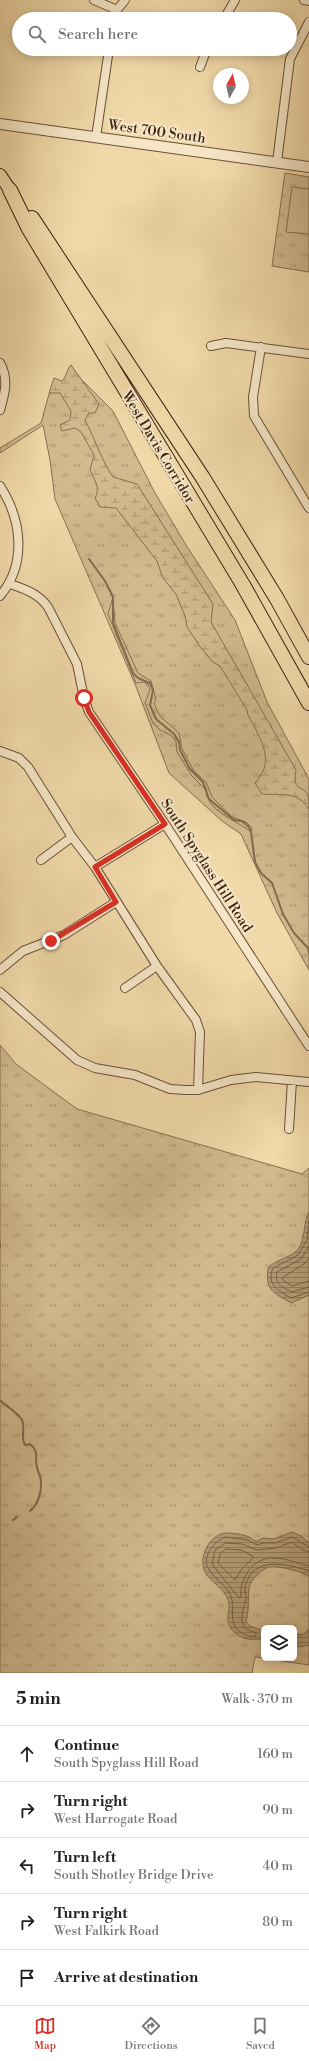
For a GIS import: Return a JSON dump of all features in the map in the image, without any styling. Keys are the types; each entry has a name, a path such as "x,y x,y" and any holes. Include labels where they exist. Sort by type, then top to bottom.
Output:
{"highway":[{"name":"West Davis Corridor","path":"10,190 29,229 243,585 309,703"},
{"name":"West Davis Corridor","path":"10,190 53,249 204,478 309,657"}],"main road":[{"name":"West Davis Corridor","path":"0,175 10,190"}],"street":[{"path":"94,0 118,10 125,0"},
{"path":"228,12 235,0"},
{"path":"304,0 309,1"},
{"path":"297,45 309,22"},
{"path":"96,137 108,56"},
{"path":"200,67 204,56"},
{"path":"277,162 292,56"},
{"name":"West 700 South","path":"0,124 309,166"},
{"path":"211,346 226,343 309,354"},
{"path":"261,347 253,397 254,416 309,508"},
{"path":"0,363 6,377 5,394 0,410"},
{"path":"0,486 15,515 19,538 16,564 10,584 0,596"},
{"name":"South Spyglass Hill Road","path":"10,584 26,590 42,600 48,607 77,664 84,698 89,712 165,824 309,1046"},
{"path":"0,751 19,758 28,767 72,837 95,867 157,966 196,1020 200,1032 198,1090"},
{"path":"95,867 165,824"},
{"path":"40,860 72,837"},
{"path":"0,970 23,951 64,935 116,902"},
{"path":"125,988 157,966"},
{"path":"0,992 77,1060 95,1068 135,1075 170,1089 198,1090 231,1080 256,1077 309,1082"},
{"path":"289,1129 292,1081"}],"green space":[{"path":"285,173 309,177 309,272 272,266"},
{"path":"292,187 309,189 309,234 286,232"},
{"path":"71,365 99,404 95,413 89,413 85,420 105,463 113,477 137,484 213,604 211,622 296,770 295,778 297,786 306,792 309,809 304,803 294,796 262,794 255,783 264,769 264,748 247,710 220,666 213,662 201,648 187,627 185,616 176,594 163,578 157,561 116,508 100,507 95,498 97,495 97,488 90,470 94,455 81,432 75,428 62,431 60,425 70,420 71,411 60,393 49,393 54,378 62,381"},
{"path":"81,379 113,411 155,493 186,545 235,620 267,702 309,779 309,970 277,913 241,834 222,821 169,773 135,684 55,499 50,460 43,425 0,453 0,448 41,423 49,394"},
{"path":"113,597 115,623 138,673 151,681 156,699 154,704 160,716 179,733 182,749 194,771 206,782 212,797 232,817 246,822 252,828 251,832 224,815 211,804 206,790 192,776 177,752 176,742 172,736 160,730 153,723 145,703 150,690 148,684 143,682 136,683 108,614"},
{"path":"0,1045 16,1064 77,1109 302,1174 309,1168 309,1665 282,1661 297,1661 297,1625 261,1625 261,1658 255,1657 252,1673 0,1673"}],"water":[{"path":"309,1212 309,1295 291,1303 275,1293 269,1286 267,1276 268,1268 274,1263 294,1253 298,1249 303,1239"},
{"path":"292,1532 301,1536 309,1543 309,1576 301,1572 279,1567 267,1568 257,1575 249,1588 246,1622 250,1626 261,1630 261,1640 252,1640 236,1634 230,1628 228,1620 228,1600 221,1589 205,1572 203,1566 204,1554 206,1548 214,1538 225,1533 244,1535 255,1541 263,1538 274,1539"},
{"path":"309,1629 309,1645 299,1647 297,1645 297,1635 304,1634"}],"waterway":[{"path":"89,559 105,581 113,597 113,623 133,673 138,678 150,683 153,690 150,705 156,719 174,734 179,742 180,750 190,769 203,782 209,799 234,820 242,821 249,827 255,862 261,873 272,883 283,914 294,933 308,948 309,953"},
{"path":"1,1401 22,1420 25,1445 30,1444 36,1452 36,1463 41,1481 41,1491 36,1504 30,1511"},
{"path":"13,1520 17,1517"}],"route":[{"path":"51,941 64,935 116,902 95,867 165,824 89,712 84,698"}]}
